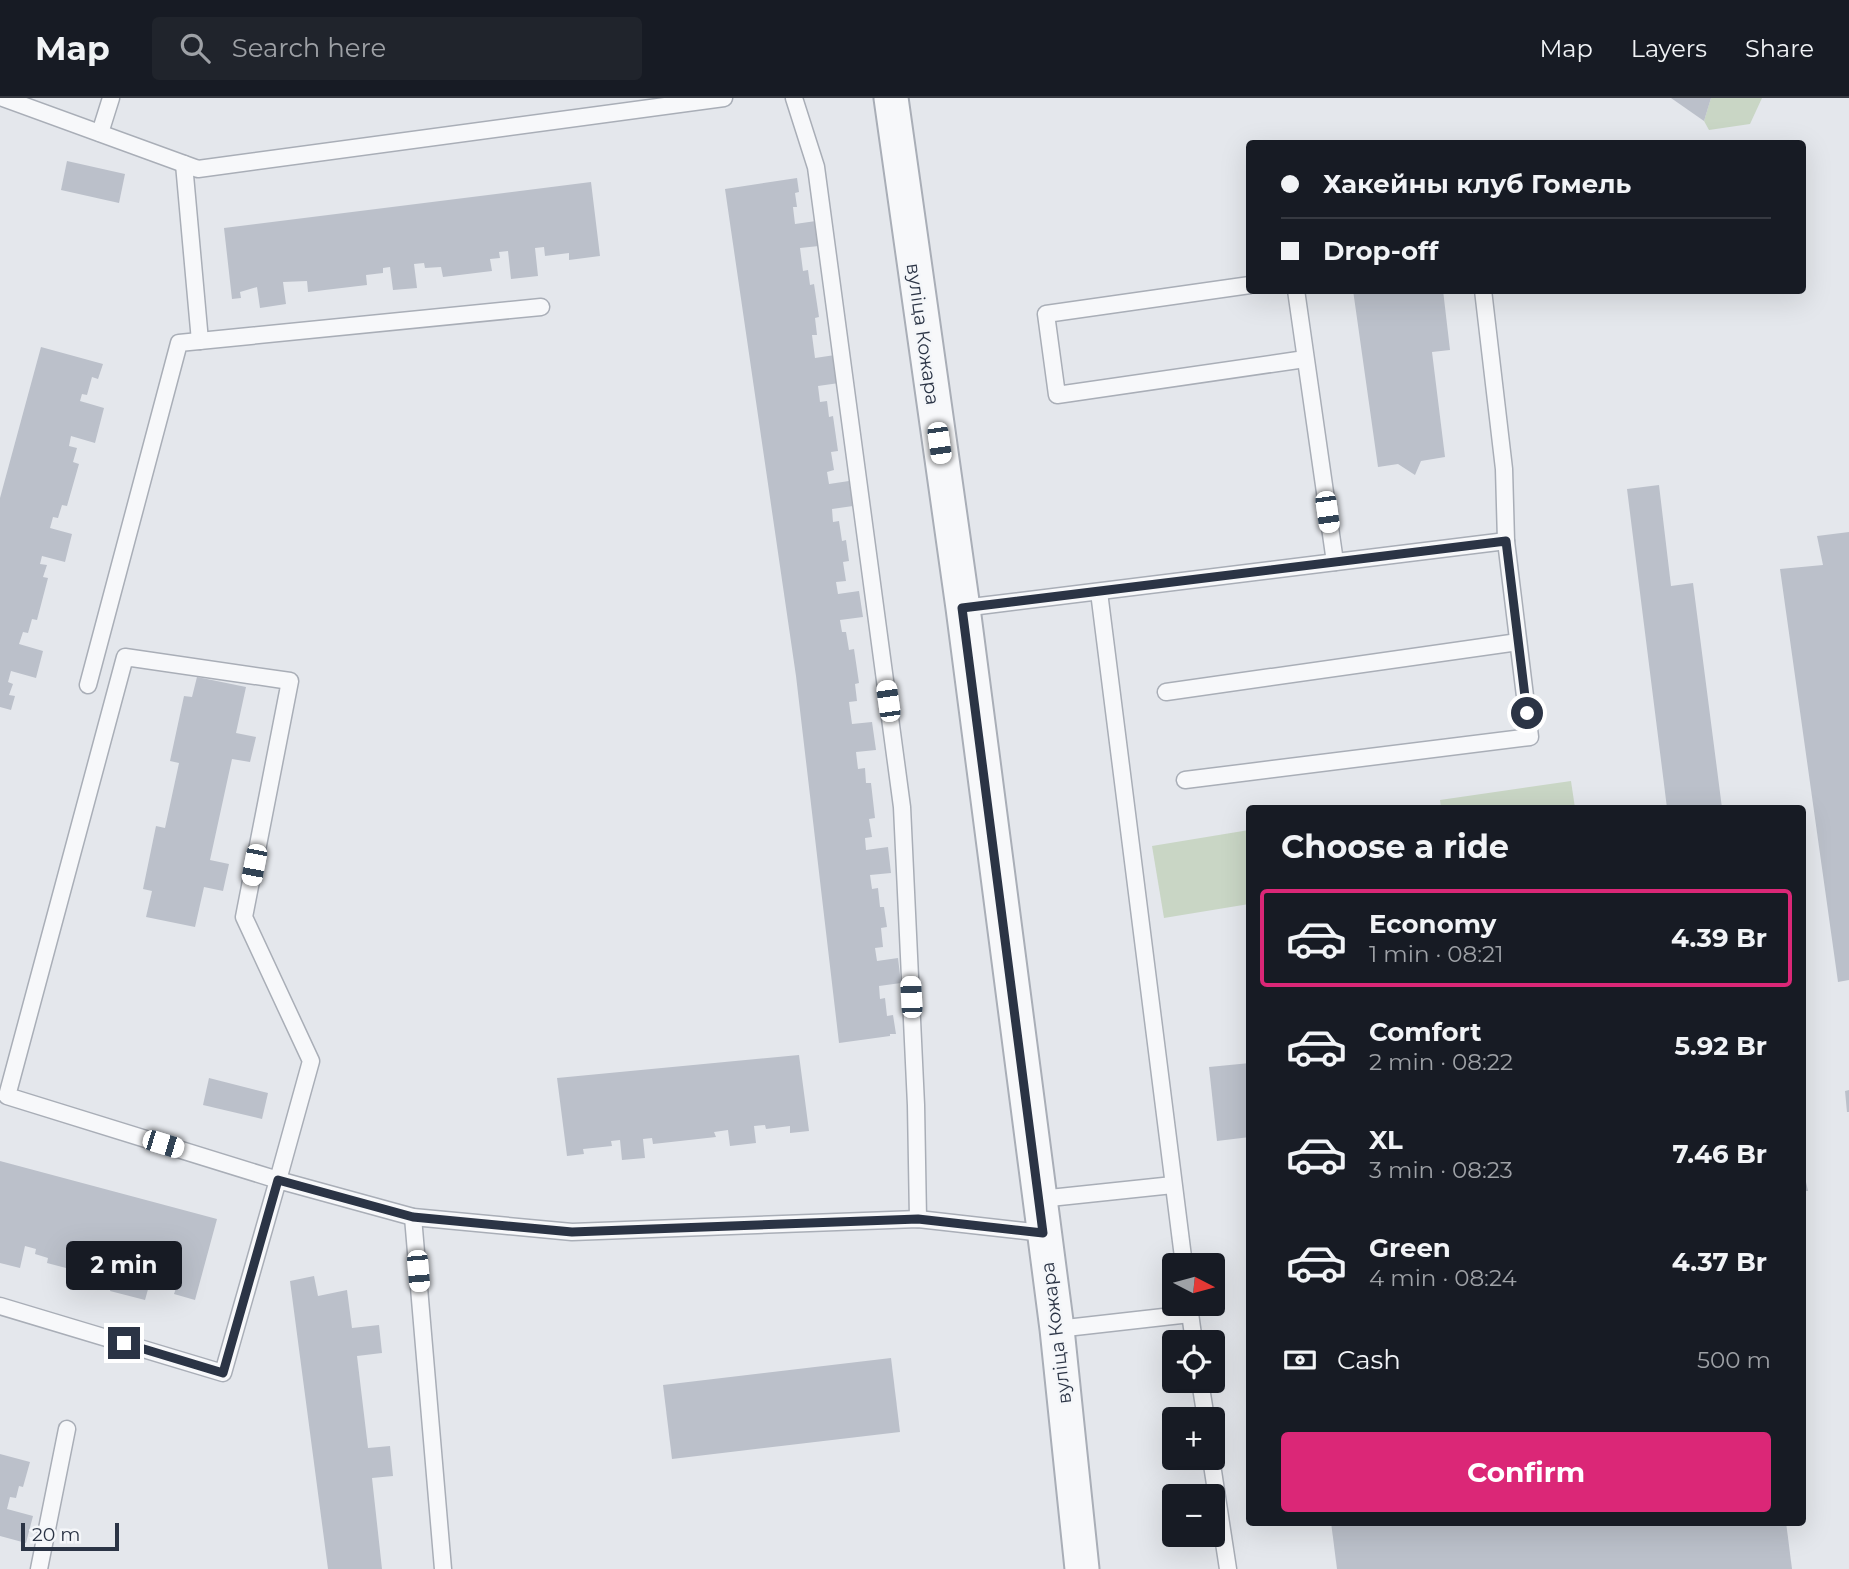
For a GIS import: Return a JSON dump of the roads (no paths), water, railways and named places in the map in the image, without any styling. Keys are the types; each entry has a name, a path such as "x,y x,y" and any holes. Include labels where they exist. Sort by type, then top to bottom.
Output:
{"street":[{"name":"вуліца Кожара","path":"891,98 1040,1199 1082,1569"}],"lane":[{"path":"4,98 198,169 724,98"},
{"path":"100,133 111,98"},
{"path":"794,98 816,167 902,807 916,1105 918,1219"},
{"path":"184,164 200,341"},
{"path":"1246,286 1046,314 1057,395 1305,359"},
{"path":"1297,294 1335,562"},
{"path":"1185,780 1530,737 1506,541 1504,469 1483,294"},
{"path":"88,685 180,343 541,307"},
{"path":"962,608 1506,541"},
{"path":"1099,592 1182,1253"},
{"path":"1166,692 1518,642"},
{"path":"0,1306 223,1373 278,1180 311,1061 244,917 290,681 125,657 7,1096 278,1180 413,1217 572,1232 918,1219 1043,1233"},
{"path":"1040,1199 1173,1185"},
{"path":"413,1217 443,1569"},
{"path":"1056,1329 1162,1313"},
{"path":"38,1569 67,1429"},
{"path":"1213,1470 1228,1569"}]}
